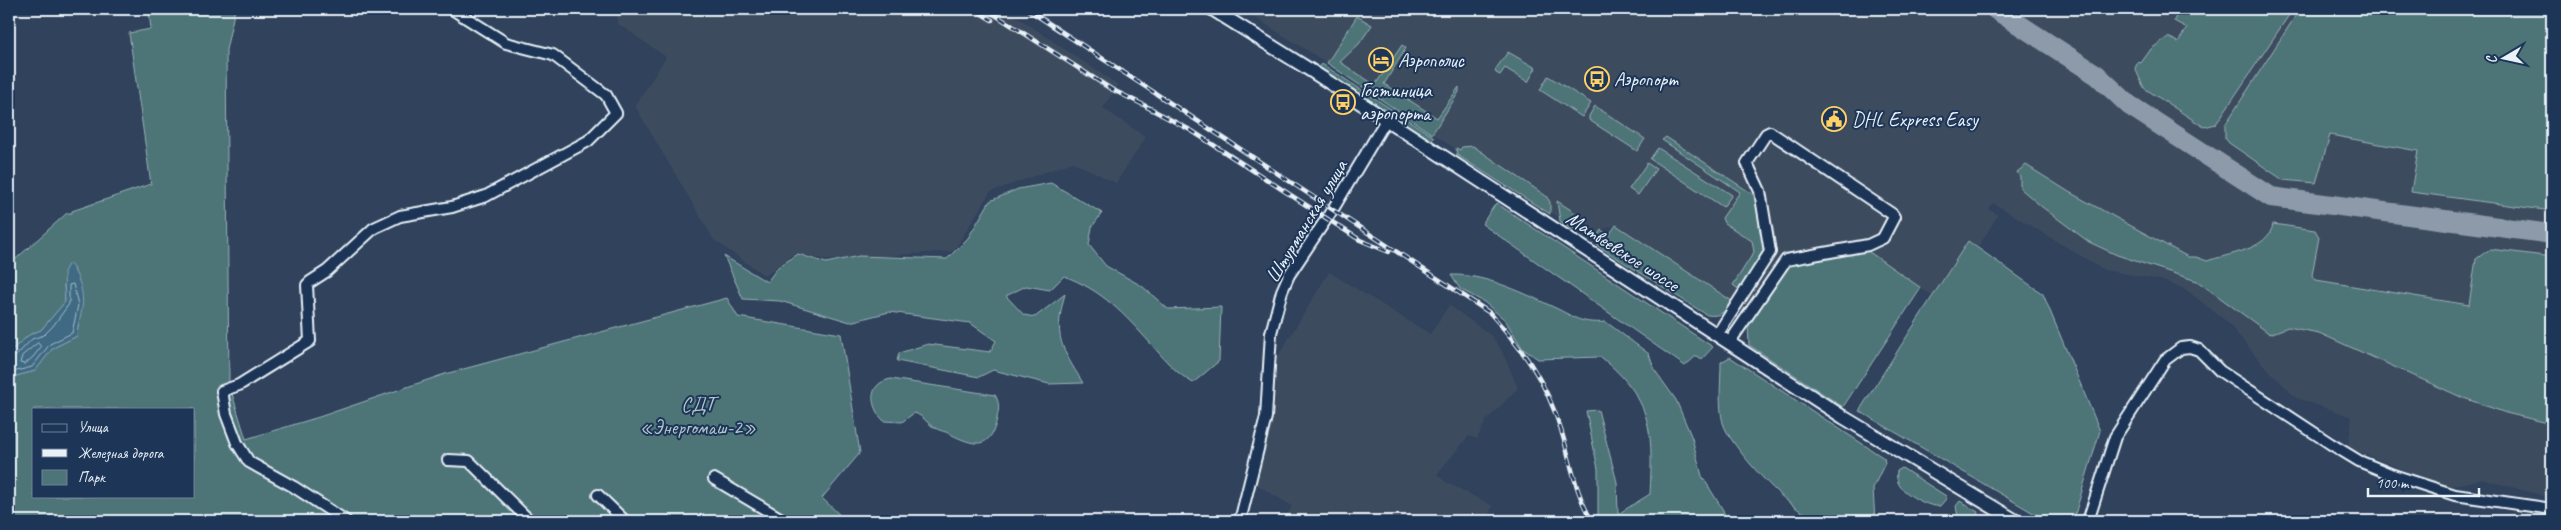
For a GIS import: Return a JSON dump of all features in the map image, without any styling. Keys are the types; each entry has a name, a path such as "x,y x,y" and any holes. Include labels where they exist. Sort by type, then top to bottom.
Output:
{"main road":[{"name":"Матвеевское шоссе","path":"1212,9 1897,452 2016,521"}],"street":[{"path":"346,521 300,491 248,462 237,443 226,414 222,391 239,385 310,341 307,285 332,268 370,231 400,216 452,207 486,196 588,142 616,113 606,95 552,55 506,43 452,9"},
{"name":"Штурманская улица","path":"1240,521 1266,416 1271,333 1284,285 1333,209 1386,120"},
{"path":"1717,335 1770,252 1760,191 1747,163 1766,134 1770,132 1892,214 1894,218 1883,238 1868,245 1786,260 1729,343"},
{"path":"2088,521 2115,437 2122,423 2165,360 2172,353 2190,347 2199,350 2220,370 2252,392 2359,461 2455,495 2552,509"},
{"path":"448,460 469,461 530,521"},
{"path":"714,479 785,521"},
{"path":"598,495 624,521"}],"shaded area":[{"path":"617,9 1005,9 1118,85 1103,108 1146,137 1116,183 1073,162 990,192 954,251 827,260 795,253 765,276 714,240 635,106 666,57 617,23"},
{"path":"1241,9 2552,9 2552,498 2482,479 2445,487 2348,447 2352,417 2296,398 2262,363 2227,322 2185,289 2160,280 2104,270 1993,203 1989,209 1998,215 1979,246 1968,241 1933,295 1921,289 1857,386 1755,320 1731,300 1616,225 1601,230 1595,237 1582,233 1327,63"},
{"path":"1329,272 1430,334 1449,305 1492,336 1502,351 1518,388 1486,421 1477,439 1469,436 1437,474 1446,482 1493,506 1485,521 1283,521 1292,506 1255,484 1275,400 1277,358"}],"green space":[{"name":"СДТ «Энергомаш-2»","path":"151,9 235,9 226,50 229,384 246,439 319,417 445,374 727,298 738,317 841,334 860,453 822,498 843,518 841,521 9,521 9,384 12,377 35,371 53,348 77,336 81,294 74,268 64,285 65,302 41,330 29,335 12,350 9,358 9,265 67,213 72,213 72,211 151,184 129,33 151,29 149,13"},
{"path":"2173,9 2293,9 2216,124 2204,127 2144,88 2135,68 2138,62 2141,63 2151,49 2168,37 2178,42 2187,28 2174,21 2178,11"},
{"path":"2300,9 2552,9 2552,211 2411,192 2418,151 2330,135 2316,183 2283,180 2229,143 2225,138 2225,125"},
{"path":"1357,16 1372,25 1359,44 1340,62 1375,85 1402,45 1406,48 1384,84 1437,118 1459,87 1459,92 1432,134 1327,63"},
{"path":"1508,52 1536,68 1528,82 1505,68 1500,75 1496,73 1495,70"},
{"path":"1322,64 1434,137 1429,144 1318,69"},
{"path":"1548,76 1591,103 1582,117 1540,90"},
{"path":"1595,106 1645,139 1637,151 1589,120 1589,116"},
{"path":"1666,137 1757,197 1764,249 1741,291 1733,285 1754,252 1752,241 1724,223 1722,218 1740,192 1662,140"},
{"path":"1473,146 1546,196 1550,202 1550,214 1457,155 1456,148 1460,150 1462,147"},
{"path":"1658,148 1732,195 1723,207 1650,159"},
{"path":"1647,163 1656,169 1638,195 1629,189"},
{"path":"2026,165 2069,192 2188,257 2196,257 2207,261 2246,250 2256,245 2270,233 2273,224 2315,230 2319,237 2312,275 2316,280 2469,305 2476,259 2490,249 2552,257 2552,424 2506,413 2461,397 2319,333 2288,327 2270,334 2197,281 2117,255 2089,242 2020,188 2020,177 2017,172"},
{"path":"1051,183 1102,213 1092,227 1089,245 1106,266 1142,286 1168,309 1221,307 1219,361 1193,383 1170,365 1112,304 1090,288 1064,276 1050,290 1026,286 1006,296 1024,315 1035,317 1065,294 1061,309 1061,341 1069,360 1083,383 1049,384 993,370 979,377 897,361 899,353 928,344 990,352 996,341 970,323 889,312 850,322 780,301 743,299 724,256 767,282 778,267 798,254 826,263 859,256 947,259 968,238 990,201 1018,189"},
{"path":"1557,201 1585,219 1579,227 1571,229 1560,221"},
{"path":"1496,203 1713,347 1702,359 1696,356 1685,366 1482,224"},
{"path":"1616,225 1732,301 1725,311 1719,314 1707,315 1598,246 1596,238 1601,230 1609,235"},
{"path":"1968,241 2043,294 2100,431 2073,521 2047,521 1859,411"},
{"path":"1865,249 1921,288 1843,407 1749,345 1748,325 1787,267 1797,262"},
{"path":"1451,275 1463,275 1488,280 1526,294 1576,318 1589,322 1606,322 1649,354 1654,369 1676,400 1692,438 1702,476 1723,510 1727,521 1608,521 1598,515 1598,469 1586,411 1598,410 1617,482 1618,514 1650,494 1650,434 1640,403 1631,388 1601,357 1538,359 1523,349 1505,320 1484,302 1460,289"},
{"path":"1730,357 1884,458 1885,463 1873,488 1875,521 1849,521 1807,514 1786,500 1759,474 1727,433 1721,416 1721,362"},
{"path":"891,379 995,395 999,409 991,436 986,441 980,443 967,441 935,428 914,413 902,422 884,421 873,403 874,390 883,381"},
{"path":"1902,468 1946,496 1946,499 1940,506 1936,506 1918,500 1907,493 1900,486 1897,479 1897,471"},
{"path":"1960,501 1978,512 1977,517 1982,521 1955,521 1958,518 1956,506"}],"water":[{"path":"69,263 78,278 82,290 83,302 77,336 53,348 35,371 12,377 9,384 9,358 12,350 29,335 41,330 65,302 64,272"}],"taxiway":[{"path":"1995,9 2097,75 2129,105 2271,197 2552,234"}],"railway":[{"path":"974,9 992,20"},
{"path":"986,9 1111,89 1154,110"},
{"path":"1027,9 1490,313 1513,340 1541,381 1555,412 1581,499 1592,521"},
{"path":"1147,107 1192,131 1360,240 1389,252"}],"place":[{"name":"Аэрополис","path":"1381,60"},
{"name":"Аэропорт","path":"1597,79"},
{"name":"Гостиница аэропорта","path":"1343,102"},
{"name":"DHL Express Easy","path":"1834,119"}]}
